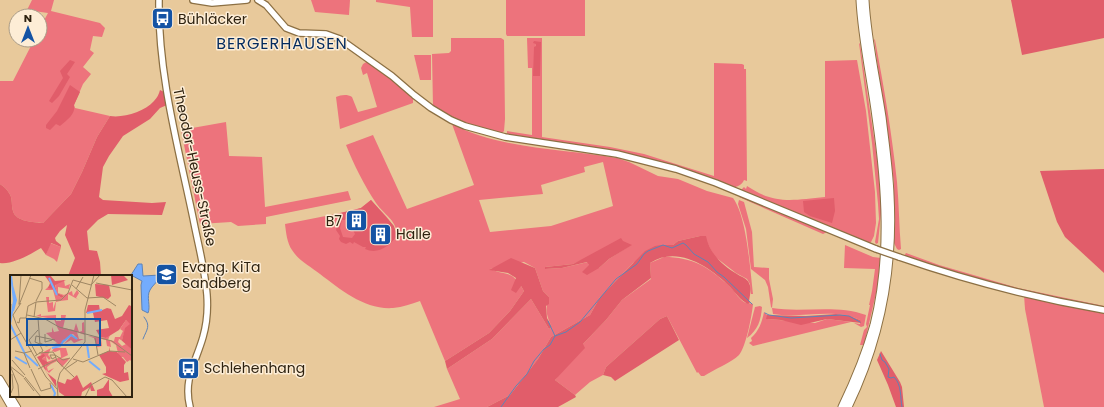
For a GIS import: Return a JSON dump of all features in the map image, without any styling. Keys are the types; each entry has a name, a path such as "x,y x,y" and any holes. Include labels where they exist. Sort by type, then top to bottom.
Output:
{"highway":[{"path":"842,407 864,356 874,325 882,280 885,251 884,181 860,0"},
{"path":"848,407 868,360 879,321 888,280 891,230 890,194 886,152 865,0"}],"main road":[{"path":"0,379 10,396"},
{"path":"0,388 11,407"},
{"path":"10,397 16,407"}],"street":[{"name":"Theodor-Heuss-Straße","path":"159,0 166,88 203,264 207,295 206,326 188,380 190,407"},
{"path":"192,0 212,3 247,0"},
{"path":"260,1 286,28 299,33 326,34 340,40 392,76 414,95 440,114 465,126 505,137 617,154 670,167 716,183 898,257 1021,293 1104,310"}],"shaded area":[{"path":"32,0 54,0 51,11 100,23 105,28 102,37 93,36 90,50 94,53 83,67 91,74 83,84 74,105 75,108 110,116 97,137 71,194 43,223 26,221 15,215 10,195 0,184 0,81 13,81 30,48 48,48 48,8 28,8"},
{"path":"311,0 350,0 349,15 315,12"},
{"path":"376,0 433,0 433,37 412,37 410,7 376,2"},
{"path":"506,0 585,0 585,36 507,36"},
{"path":"1011,0 1104,0 1104,38 1022,55"},
{"path":"451,38 501,38 504,40 505,119 504,131 501,134 458,122 433,107 432,54 449,53 451,51"},
{"path":"527,38 542,38 542,137 610,147 644,154 714,176 714,63 744,65 744,69 746,69 747,181 744,180 739,186 732,188 679,168 507,136 507,131 532,135 532,68 528,68","holes":["540,42 540,75 534,76 536,44"]},
{"path":"874,39 885,93 895,164 901,249 899,250 894,243 894,183"},
{"path":"534,41 541,42 540,76 533,76 534,47 536,46 536,44 533,43"},
{"path":"859,43 880,178 882,203 878,243 876,244 875,242 879,219 878,204"},
{"path":"414,55 431,55 431,80 420,80"},
{"path":"70,60 75,62 67,74 70,77 59,96 52,103 49,101 63,78 60,71"},
{"path":"857,60 866,111 875,192 876,223 874,236 869,244 741,191 744,187 746,189 747,186 766,196 784,200 825,197 825,61"},
{"path":"368,61 394,79 413,98 413,103 340,129 336,97 348,95 352,97 358,112 377,107 367,73 363,75 361,68 363,64"},
{"path":"70,85 80,92 74,105 74,111 60,126 56,124 50,130 46,128 46,125 57,111"},
{"path":"160,90 164,92 167,105 160,108 150,119 123,136 103,167 99,197 103,200 152,203 166,202 162,215 108,214 98,220 87,231 89,250 97,251 101,275 68,275 75,258 65,235 67,225 55,238 61,247 51,243 46,255 41,248 16,261 0,263 0,184 10,195 15,215 26,221 43,223 71,194 97,137 110,116 127,115 139,111 150,105 158,96"},
{"path":"226,122 229,156 262,157 265,207 348,191 351,200 266,217 266,224 238,226 231,222 200,224 181,130"},
{"path":"452,124 490,139 533,147 617,158 658,176 678,179 707,191 733,198 738,207 745,230 753,294 751,294 750,284 747,279 736,273 714,256 708,244 700,236 678,241 673,245 661,245 633,263 600,297 590,315 551,337 538,359 510,395 487,407 434,407 460,399 447,369 492,339 531,299 549,329 552,327 548,319 547,312 549,297 543,291 535,268 524,262 490,269 513,276 524,291 510,311 489,333 445,361 420,301 400,307 383,308 373,306 354,298 298,257 289,244 285,224 351,211 361,208 371,200 390,221 398,236 395,225 379,207 367,189 346,145 373,135 407,209 474,185","holes":["603,162 613,206 551,226 490,232 479,200 543,194 541,185 585,172 584,167","631,245 609,259 599,268 589,265 588,262 562,268 545,269 545,267 573,264 586,258"]},
{"path":"1104,169 1104,273 1065,237 1057,222 1040,171"},
{"path":"741,195 827,232 823,234 739,197"},
{"path":"834,198 835,211 832,223 810,216 804,212 803,201"},
{"path":"371,200 394,226 397,236 387,246 379,250 370,251 365,249 366,247 354,242 353,244 350,242 346,244 341,242 339,239 340,236 336,230 340,213 361,208","holes":["348,217 352,217 353,225 351,226 355,234 352,238 343,237 340,228 342,220 347,220"]},
{"path":"739,200 744,202 752,232 754,267 769,268 769,279 773,299 772,308 768,287 765,280 751,269 746,229 738,204"},
{"path":"706,236 710,248 722,263 748,281 750,285 750,303 748,304 722,279 703,266 682,257 672,256 661,258 650,263 651,278 622,300 606,320 583,344 585,348 555,380 576,397 558,407 487,407 510,395 538,359 551,337 590,315 600,297 645,251 655,246 673,245 678,241"},
{"path":"621,238 623,241 632,245 587,275 582,272 589,265 587,262 562,268 545,269 545,267 573,264"},
{"path":"50,243 61,247 57,262 46,255"},
{"path":"845,245 873,257 881,258 877,289 864,345 860,345 864,330 867,327 866,324 875,269 844,268"},
{"path":"906,253 939,265 1018,288 1104,306 1104,309 1021,291 921,263 904,256"},
{"path":"664,257 674,257 700,264 722,280 742,301 753,304 746,338 742,351 739,355 704,376 701,376 698,372 697,373 667,316 660,319 606,367 603,375 590,382 575,395 555,380 583,344 606,320 622,300 651,279 650,263"},
{"path":"511,258 535,268 543,291 549,297 549,304 546,306 547,318 552,327 549,329 531,299 492,339 447,369 445,361 489,333 510,311 524,291 521,286 516,293 511,290 516,278 508,273 489,270"},
{"path":"1024,295 1104,311 1104,407 1044,407 1025,309"},
{"path":"755,307 762,307 761,316 758,324 754,332 747,338"},
{"path":"772,308 796,310 831,309 866,315 864,326 861,327 854,323 860,324 860,320 850,316 839,314 773,314"},
{"path":"764,312 767,315 767,319 815,323 827,319 851,322 753,346 749,343 752,341 751,338 760,326"},
{"path":"836,314 850,316 860,320 861,323 827,319 801,325 781,320 766,319 767,315 806,316"},
{"path":"667,316 679,340 615,381 611,377 603,375 606,367 660,319"},
{"path":"881,351 900,382 904,407 896,407 877,360"}],"water":[{"path":"138,264 142,264 143,276 160,275 160,278 149,293 148,313 142,310 142,281 131,275"}],"waterway":[{"path":"555,336 566,332 580,322 616,279 637,264 648,251 663,245 672,248 683,243 694,254 708,262 752,304"},
{"path":"765,313 769,315 791,318 840,315 849,316 860,322"},
{"path":"143,339 148,325 144,317"},
{"path":"501,407 516,386 527,374 534,361 544,349 550,345 555,336 548,321"},
{"path":"880,354 882,360 889,369 888,377 894,377 897,380 902,407"}],"place":[{"name":"Bühläcker","path":"162,19"},
{"name":"B7","path":"357,221"},
{"name":"Halle","path":"380,234"},
{"name":"Evang. KiTa Sandberg","path":"167,275"},
{"name":"Schlehenhang","path":"188,368"}],"district":[{"name":"BERGERHAUSEN","path":"282,43"}]}
